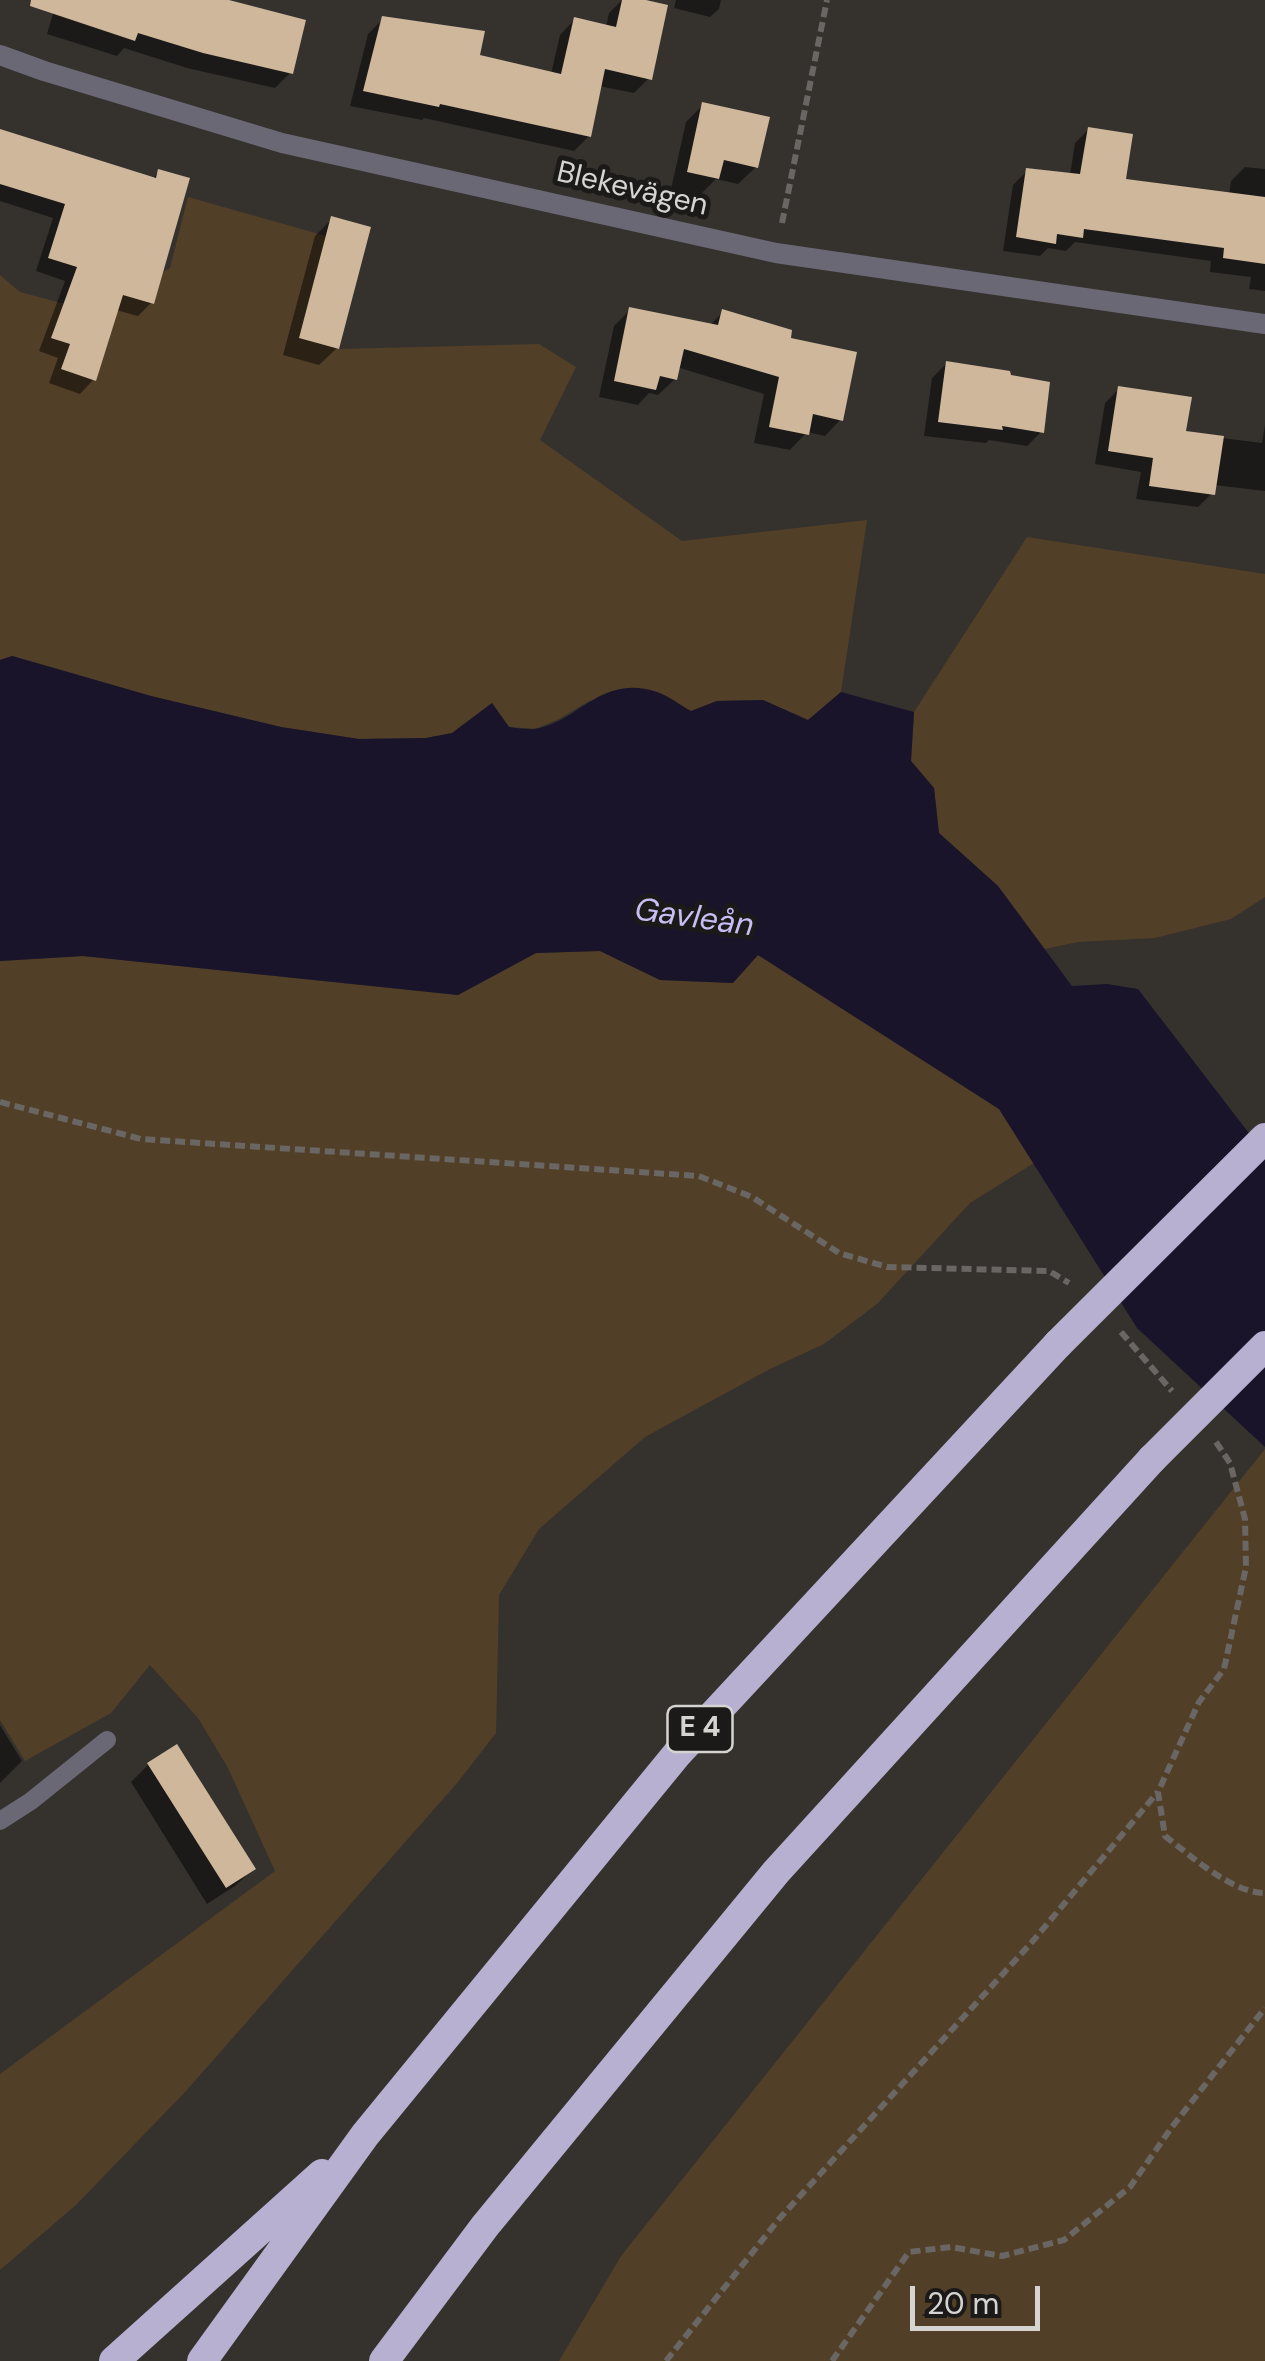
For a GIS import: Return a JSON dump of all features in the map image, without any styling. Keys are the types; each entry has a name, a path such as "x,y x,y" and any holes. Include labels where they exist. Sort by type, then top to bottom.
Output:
{"highway":[{"name":"E 4","path":"202,2361 365,2135 677,1754 1058,1344 1265,1138"},
{"path":"384,2361 485,2226 776,1872 1152,1459 1265,1346"},
{"path":"114,2361 365,2135"}],"street":[{"name":"Blekevägen","path":"0,55 282,143 776,253 1265,324"}],"lane":[{"path":"0,1821 107,1740"}],"path":[{"path":"776,253 827,0"},
{"path":"0,1102 142,1138 699,1176 752,1197 839,1253 887,1267 1049,1271 1074,1286"},
{"path":"1113,1324 1178,1397"},
{"path":"666,2361 779,2220 1032,1942 1158,1792 1199,1702 1224,1669 1246,1568 1246,1519 1230,1464 1213,1438"},
{"path":"1158,1792 1165,1836 1204,1866 1250,1893 1265,1893"},
{"path":"832,2361 909,2252 951,2247 1002,2256 1064,2240 1130,2187 1265,2008"}],"shaded area":[{"path":"188,197 326,236 299,338 339,349 539,344 576,367 540,440 682,541 867,520 841,692 808,720 763,700 717,701 691,711 656,692 589,701 535,729 509,727 492,703 452,733 426,738 359,739 281,727 151,696 13,656 0,660 0,275 20,292 61,303 100,306 170,268"},
{"path":"1027,537 1265,574 1265,897 1231,919 1155,938 1078,942 1044,949 998,886 939,833 934,788 911,761 914,712"},
{"path":"600,951 660,980 732,983 758,955 999,1109 1034,1163 970,1203 877,1304 824,1344 645,1437 539,1529 499,1595 496,1733 458,1782 186,2091 76,2205 0,2270 0,2074 275,1871 228,1768 198,1718 150,1665 111,1713 25,1761 0,1720 0,961 83,956 458,995 536,953"},
{"path":"1265,1449 1265,2361 559,2361 621,2256"}],"water":[{"name":"Gavleån","path":"12,656 151,696 281,727 359,739 426,738 452,733 492,703 509,727 533,729 563,719 604,694 637,688 661,694 691,711 717,701 763,700 808,720 841,692 914,712 911,761 934,788 939,833 998,886 1072,986 1107,984 1138,989 1265,1154 1265,1447 1137,1328 999,1109 758,955 733,983 660,980 600,951 536,953 458,995 83,956 0,961 0,660"}],"building":[{"path":"31,0 229,0 306,20 293,74 138,33 135,41 30,6"},
{"path":"622,0 668,5 652,80 605,69 591,137 363,91 382,16 485,31 480,55 561,74 574,17 616,27"},
{"path":"702,102 770,117 758,168 724,160 719,179 687,172"},
{"path":"1088,127 1133,134 1126,179 1265,197 1265,264 1223,258 1224,248 1084,229 1083,238 1057,234 1056,244 1016,237 1026,168 1080,174"},
{"path":"0,129 156,178 158,169 190,178 154,304 123,295 96,381 61,369 70,344 51,338 77,267 48,258 65,204 0,184"},
{"path":"331,216 371,227 339,349 299,338"},
{"path":"629,307 718,325 722,309 792,330 791,338 857,352 843,421 813,414 809,435 769,427 779,377 684,349 677,380 660,376 656,390 614,381"},
{"path":"946,361 1050,382 1044,433 938,422"},
{"path":"1118,386 1192,397 1186,431 1224,436 1215,495 1149,486 1153,458 1108,451"},
{"path":"177,1744 256,1869 226,1888 147,1763"}]}
